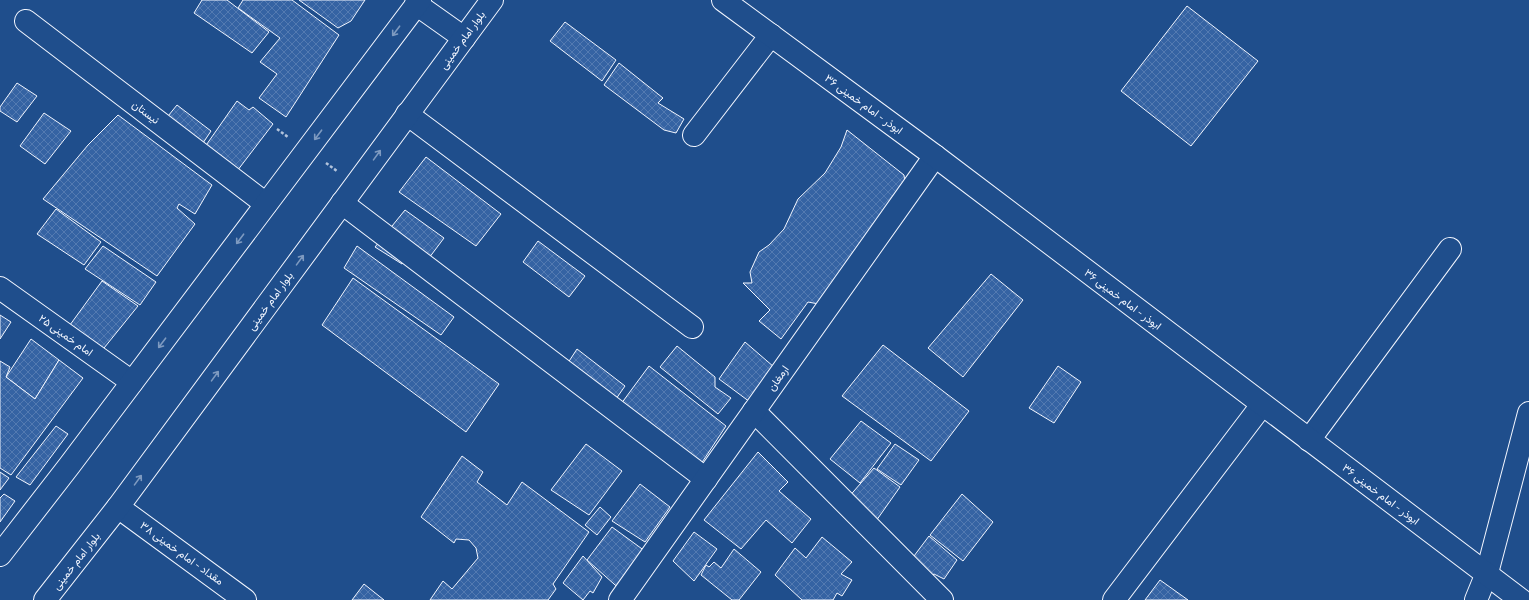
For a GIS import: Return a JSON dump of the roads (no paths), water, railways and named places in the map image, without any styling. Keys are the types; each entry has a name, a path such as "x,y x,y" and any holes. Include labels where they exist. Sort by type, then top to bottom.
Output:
{"street":[{"name":"بلوار امام خمینی","path":"45,600 118,507 492,0"},
{"name":"ابوذر - امام خمینی ۳۶","path":"723,0 935,156 1262,405 1494,578 1521,600"},
{"path":"0,555 418,2 464,38"},
{"name":"نیستان","path":"26,21 266,204"},
{"path":"694,135 771,35"},
{"path":"407,114 692,328"},
{"name":"ارمغان","path":"620,600 935,156"},
{"path":"342,203 706,479"},
{"path":"1309,440 1450,249"},
{"name":"امام خمینی ۲۵","path":"0,288 132,382"},
{"path":"1114,600 1262,405"},
{"path":"754,411 942,600"},
{"path":"1476,600 1494,578 1529,413"},
{"name":"مقداد - امام خمینی ۳۸","path":"118,507 245,600"}]}
